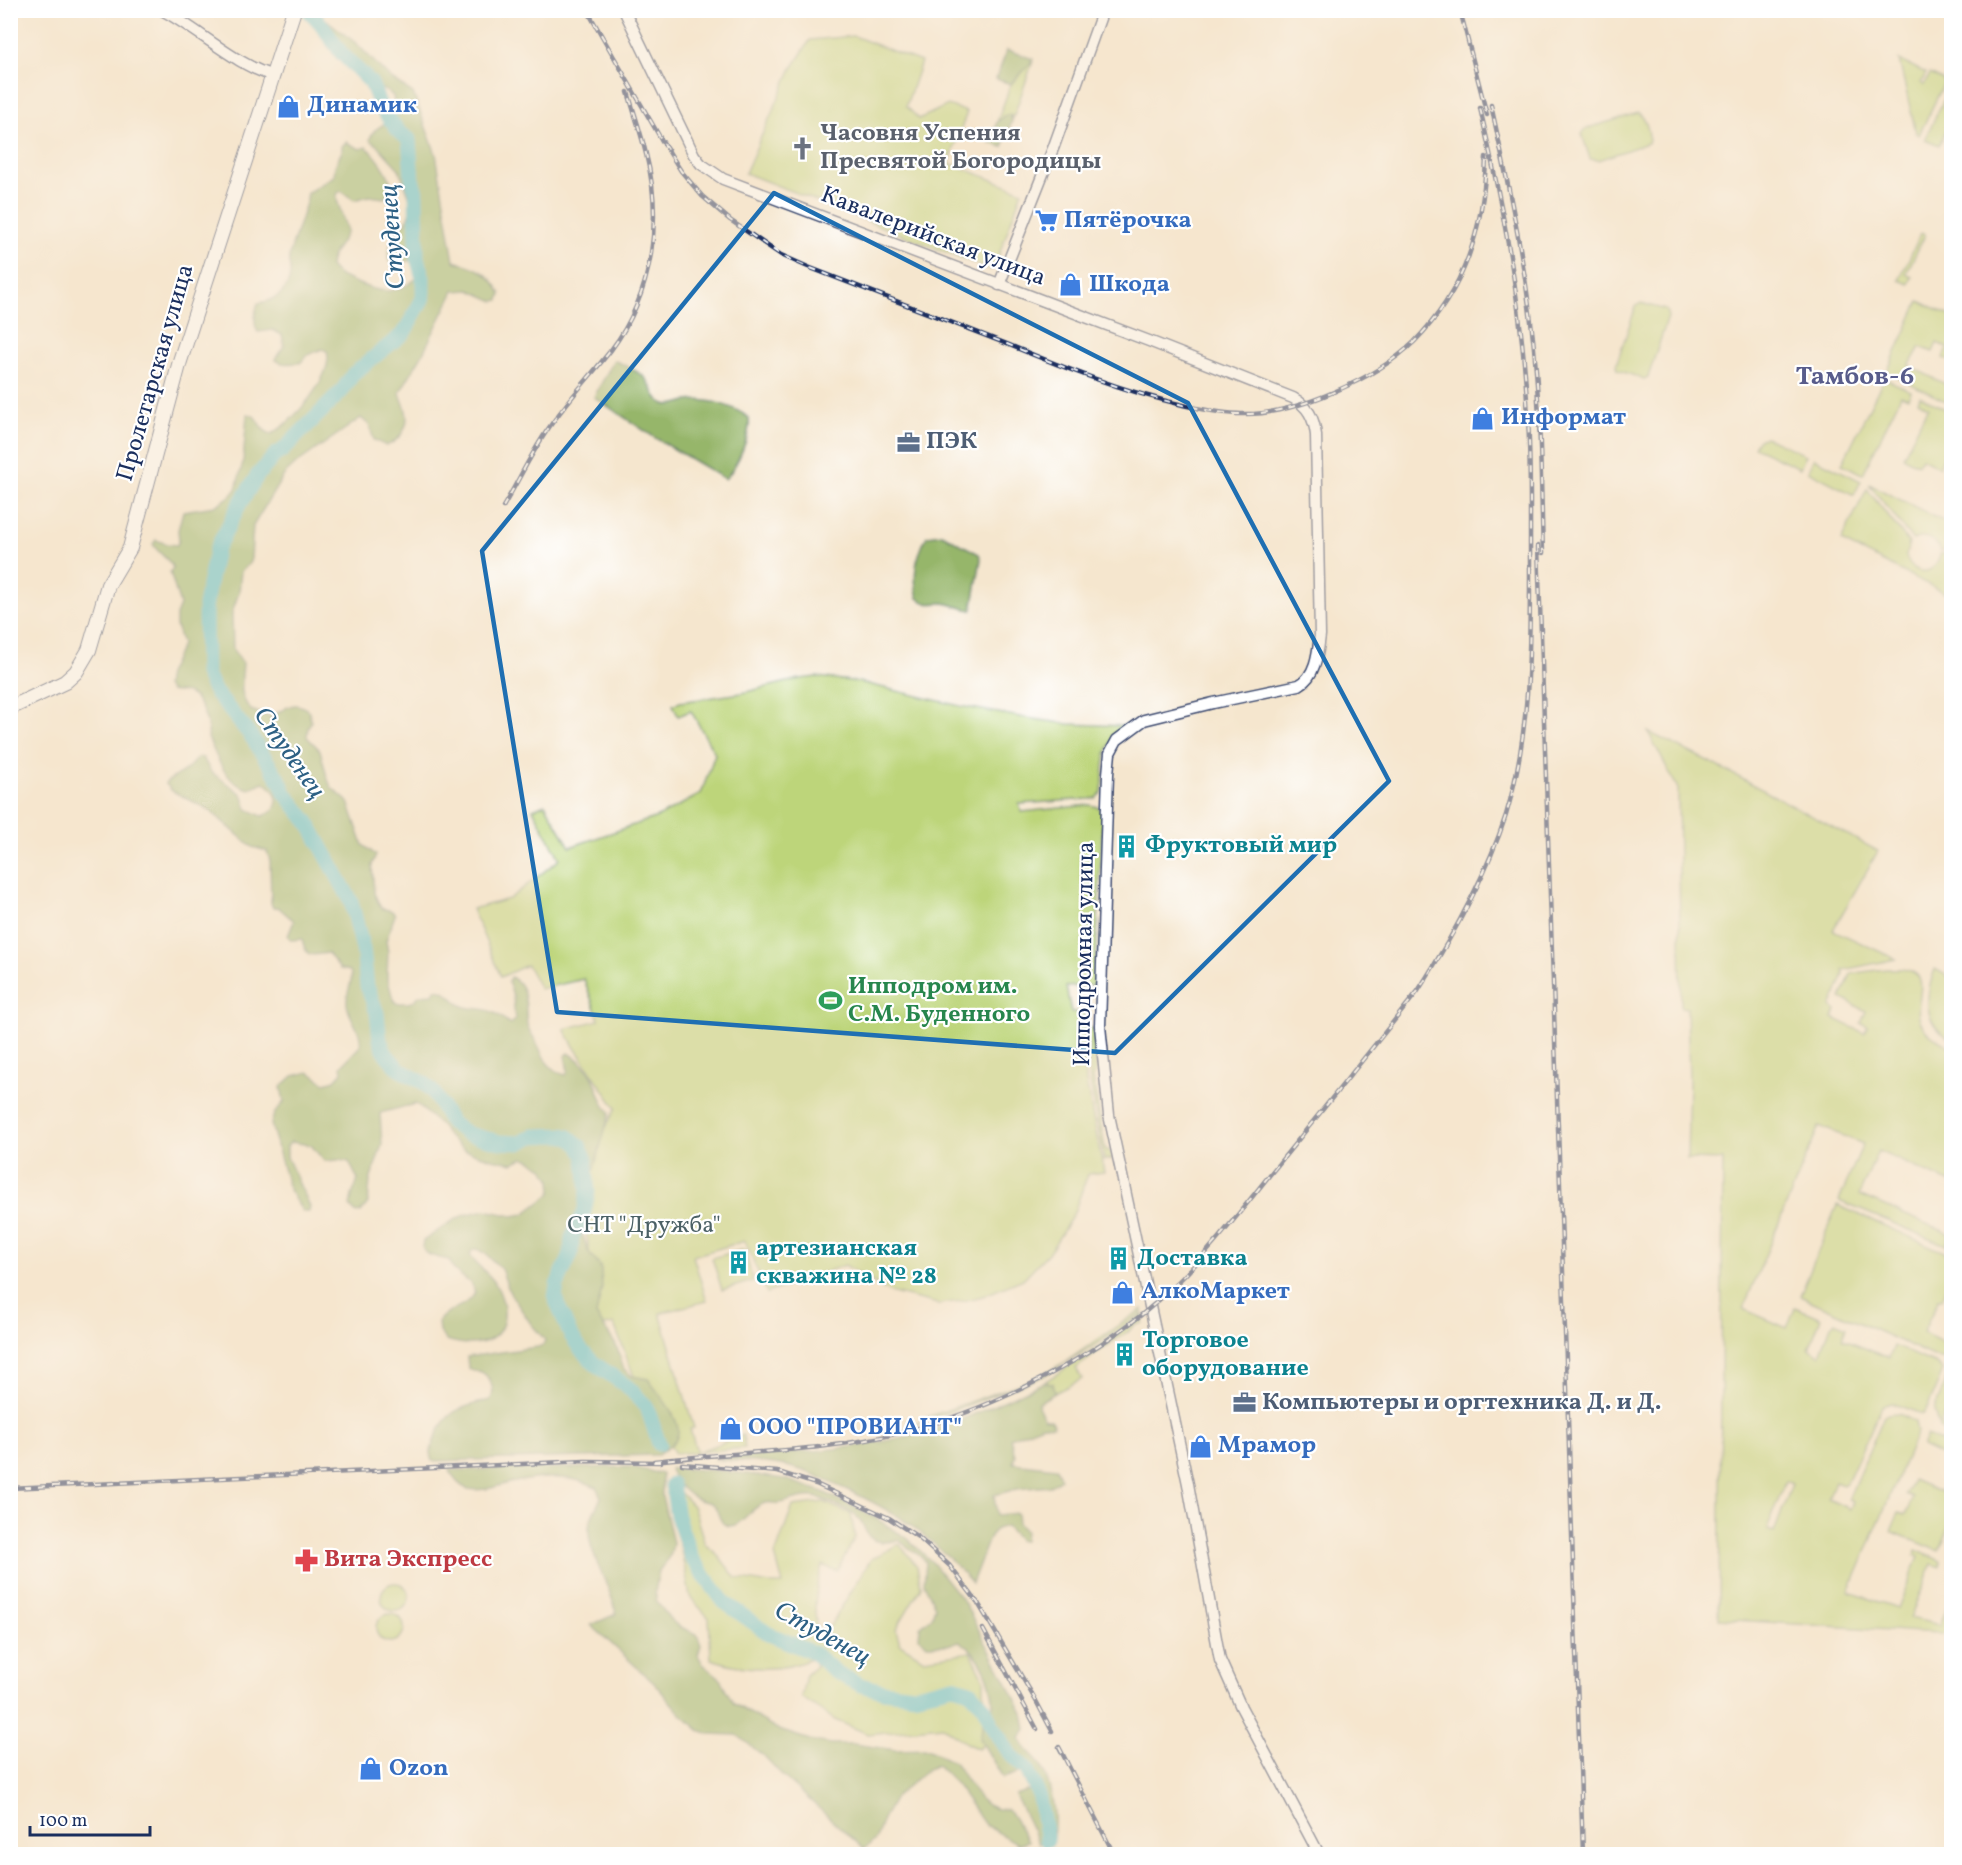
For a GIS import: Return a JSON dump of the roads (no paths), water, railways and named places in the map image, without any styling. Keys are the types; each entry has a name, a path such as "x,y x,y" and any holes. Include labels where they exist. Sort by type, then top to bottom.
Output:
{"main road":[{"name":"Пролетарская улица","path":"10,708 64,682 76,672 89,650 108,585 130,548 180,361 293,14"}],"street":[{"path":"162,10 243,62 274,76"},
{"name":"Кавалерийская улица","path":"624,10 688,143 701,164 710,171 744,188 1293,398 1309,412 1316,435 1320,634 1317,654 1310,675 1299,685 1213,702 1144,720 1117,740"},
{"path":"999,285 1055,144 1103,10"},
{"name":"Ипподромная улица","path":"1117,740 1110,753 1108,768 1101,1018 1103,1068 1109,1115 1188,1484 1220,1660 1241,1707 1318,1854"}],"waterway":[{"name":"Студенец","path":"308,10 341,53 371,83 381,108 400,133 409,139 412,179 416,192 417,258 423,278 423,298 404,333 353,374 342,391 282,451 276,454 257,476 239,505 216,550 205,605 206,674 215,692 251,736 280,781 285,793 308,822 351,901 363,949 367,986 377,1013 380,1040 386,1054 400,1070 424,1083 434,1093 451,1123 468,1134 500,1142 520,1143 533,1136 562,1135 569,1137 579,1145 585,1157 588,1192 584,1213 572,1238 571,1254 557,1285 555,1298 570,1334 581,1350 595,1364 628,1387 647,1407 659,1444"},
{"name":"Студенец","path":"672,1484 677,1516 692,1559 724,1602 769,1634 814,1653 837,1673 861,1685 883,1691 915,1695 953,1686 970,1691 984,1707 994,1729 1010,1754 1027,1770 1038,1793 1047,1840"}],"railway":[{"path":"587,10 681,171 702,196 730,220 781,255 1094,378 1160,399 1219,412 1262,413 1309,402 1379,369 1414,342 1432,322 1446,301 1468,257 1481,209 1486,157"},
{"path":"1460,10 1487,115"},
{"path":"1945,10 1952,13"},
{"path":"503,507 553,421 611,350 625,328 637,305 645,281 651,256 654,205 646,154 628,92"},
{"path":"1491,105 1518,237 1533,337 1539,416 1543,553"},
{"path":"654,1461 808,1448 869,1440 899,1433 996,1400 1060,1369 1090,1351 1145,1312 1196,1263 1243,1209 1400,1014 1431,970 1479,883 1498,838 1514,785 1527,694 1530,632 1530,497 1525,374 1518,307 1507,240 1480,108"},
{"path":"1538,546 1583,1854"},
{"path":"10,1488 585,1461 661,1462"},
{"path":"682,1464 778,1472 816,1484 889,1518 918,1537 950,1566 978,1603 1052,1731"},
{"path":"983,1629 1037,1729"},
{"path":"1059,1747 1114,1854"}],"place":[{"name":"Динамик","path":"289,106"},
{"name":"Часовня Успения Пресвятой Богородицы","path":"802,148"},
{"name":"Пятёрочка","path":"1046,221"},
{"name":"Шкода","path":"1071,285"},
{"name":"Информат","path":"1483,418"},
{"name":"ПЭК","path":"908,442"},
{"name":"Фруктовый мир","path":"1127,846"},
{"name":"Ипподром им. С.М. Буденного","path":"830,1001"},
{"name":"Доставка","path":"1119,1259"},
{"name":"артезианская скважина № 28","path":"738,1263"},
{"name":"АлкоМаркет","path":"1123,1292"},
{"name":"Торговое оборудование","path":"1124,1355"},
{"name":"Компьютеры и оргтехника Д. и Д.","path":"1244,1403"},
{"name":"ООО \"ПРОВИАНТ\"","path":"730,1428"},
{"name":"Мрамор","path":"1200,1446"},
{"name":"Вита Экспресс","path":"306,1560"},
{"name":"Ozon","path":"371,1769"}],"district":[{"name":"Тамбов-6","path":"1855,377"}],"park label":[{"name":"СНТ \"Дружба\"","path":"644,1226"}]}
